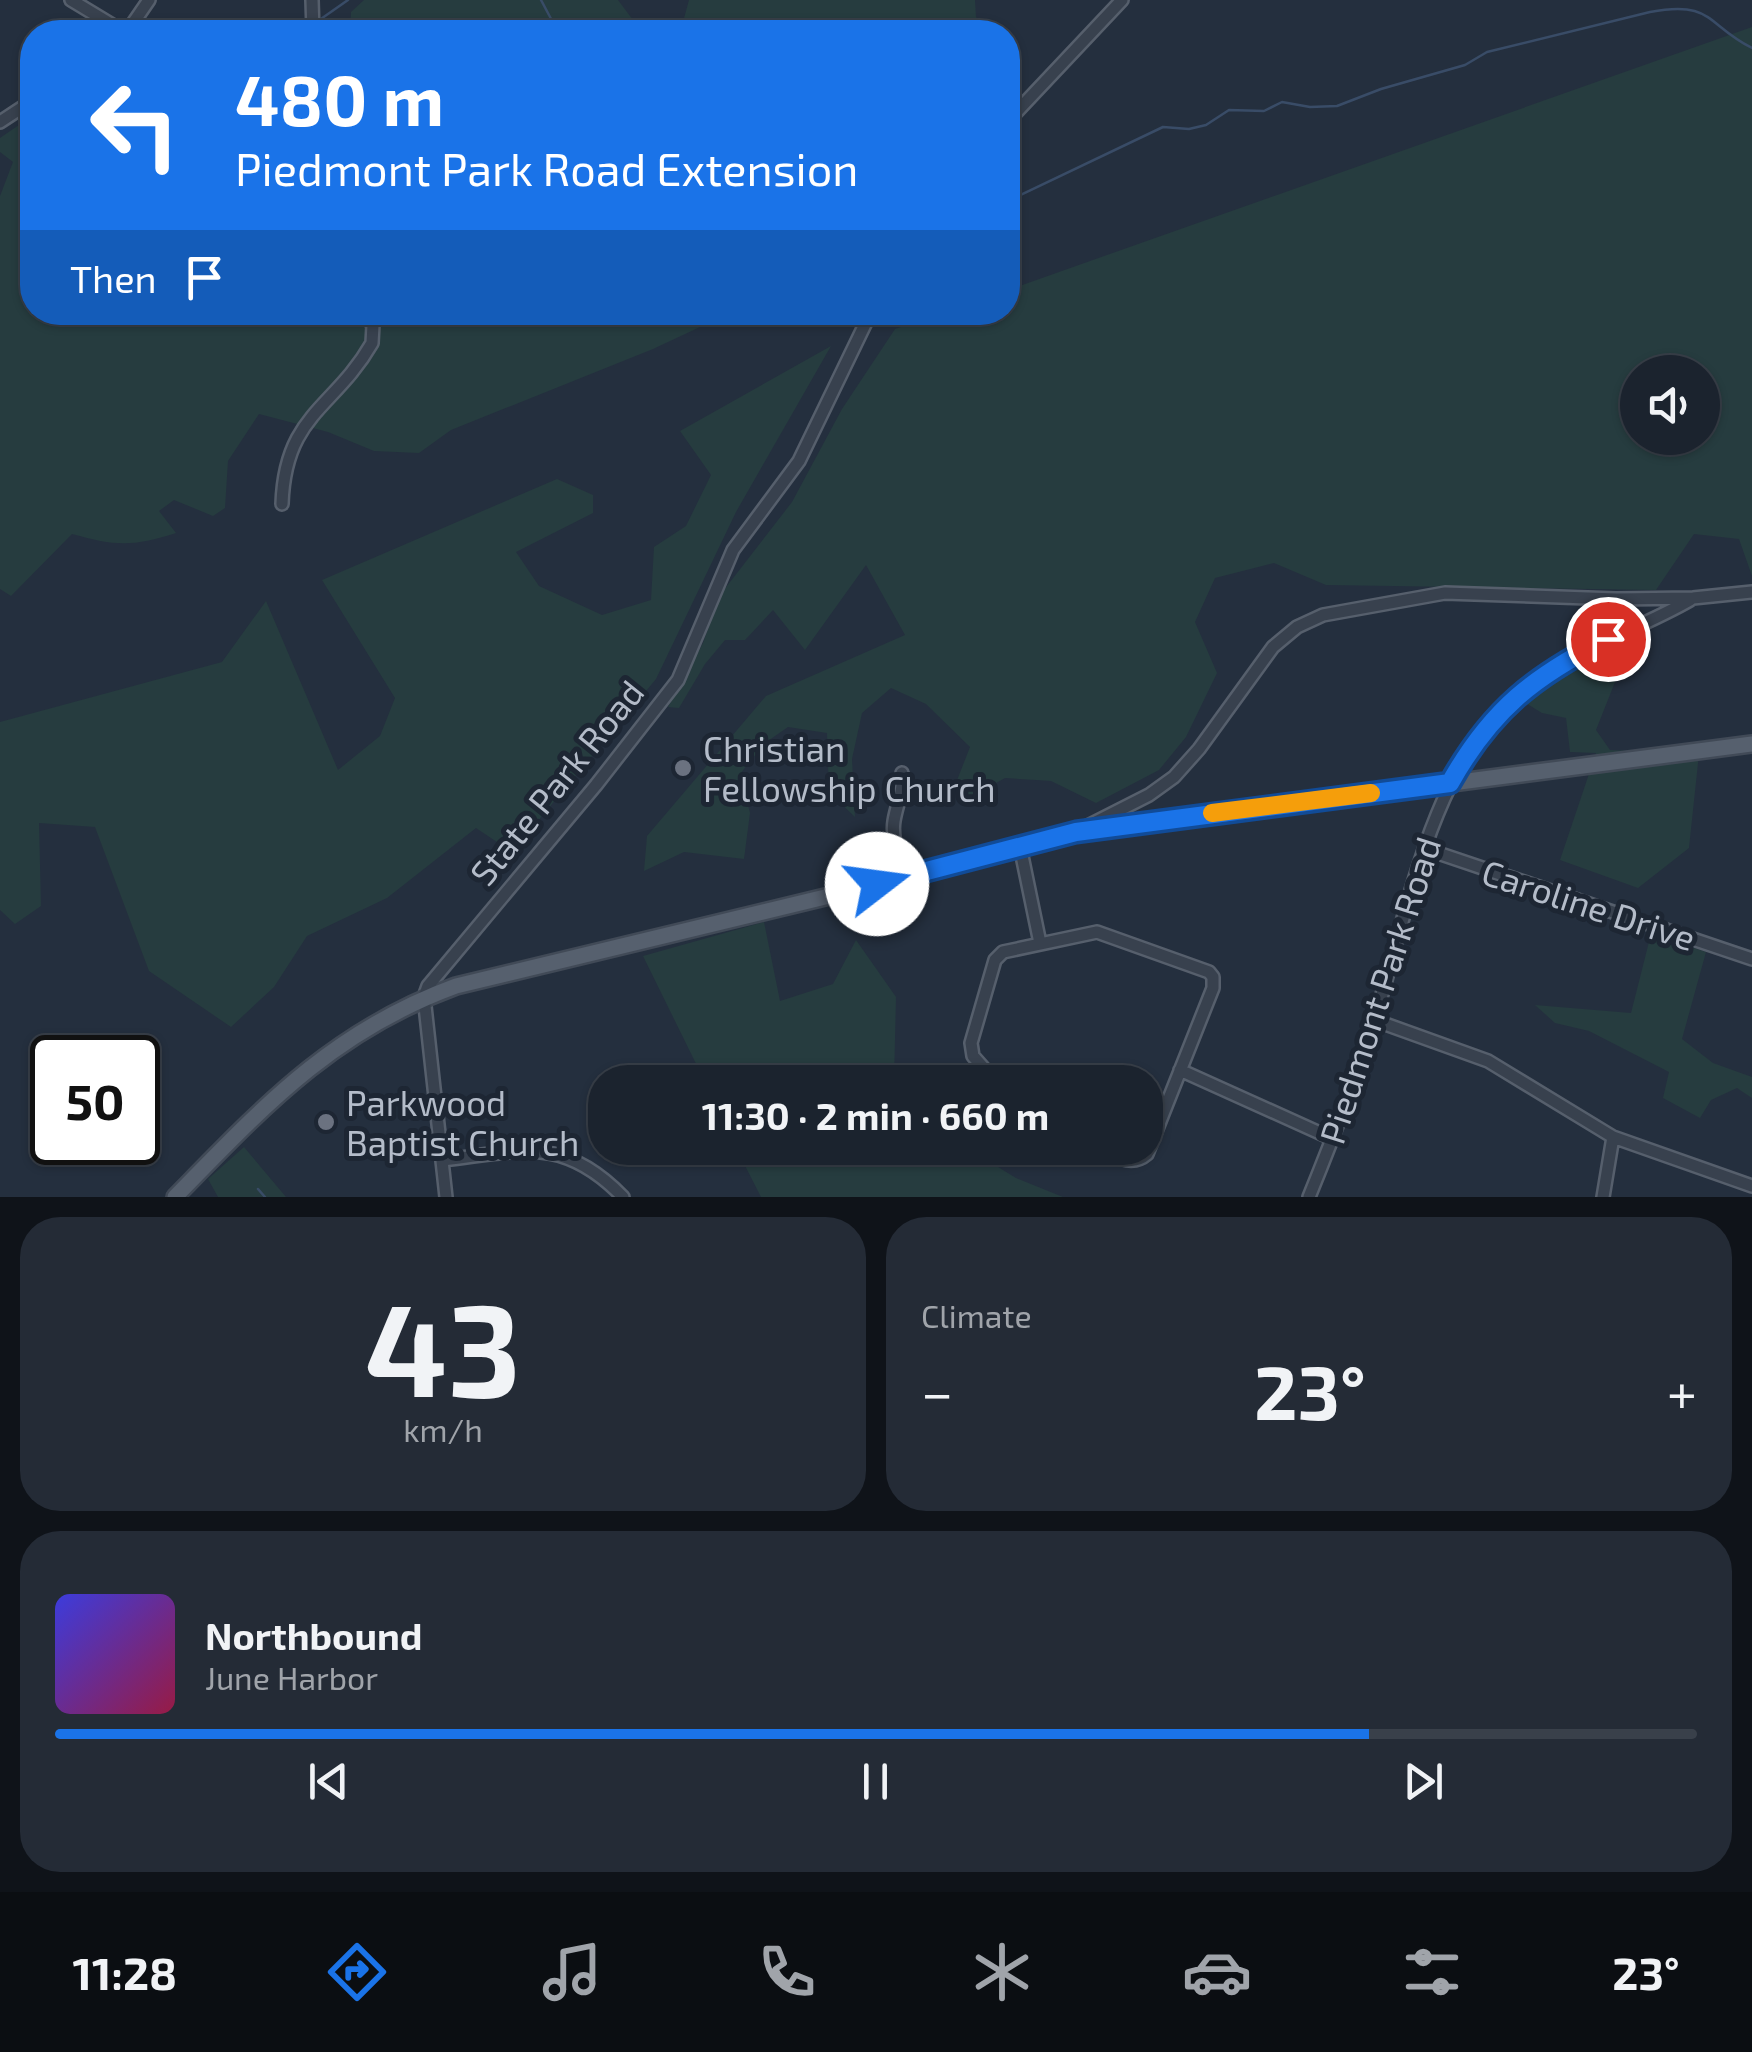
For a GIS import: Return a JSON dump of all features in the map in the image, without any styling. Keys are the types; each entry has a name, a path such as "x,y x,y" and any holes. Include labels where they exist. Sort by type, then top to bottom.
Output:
{"main road":[{"path":"175,1197 234,1134 317,1061 366,1027 456,986 1076,832 1752,744"}],"street":[{"path":"71,0 105,20"},
{"path":"1020,107 1122,0"},
{"path":"282,504 288,462 298,433 372,343 373,325"},
{"name":"State Park Road","path":"424,998 432,978 585,798 678,680 733,550 799,461 865,325"},
{"path":"1076,832 1149,795 1174,776 1199,749 1273,648 1297,627 1323,614 1445,593 1616,600 1752,592"},
{"name":"Piedmont Park Road","path":"1310,1197 1374,1020 1450,783 1493,718 1534,681 1575,656 1694,598"},
{"path":"902,773 904,789 894,819 894,835 904,877"},
{"path":"1020,846 1040,942"},
{"name":"Caroline Drive","path":"1426,849 1752,958"},
{"path":"981,1065 970,1047 988,981 1000,954 1040,942 1102,932 1212,974 1213,988 1163,1115"},
{"path":"424,998 446,1197"},
{"path":"1374,1020 1488,1062 1614,1137 1752,1186"},
{"path":"1180,1070 1332,1139"},
{"path":"1603,1197 1614,1137"},
{"path":"443,1160 557,1153 592,1168 623,1197"}],"green space":[{"path":"364,0 618,0 633,20 351,20 351,12"},
{"path":"689,0 975,0 978,20 684,20"},
{"path":"1752,27 1752,576 1739,539 1694,534 1656,590 1326,585 1274,563 1215,578 1195,622 1217,673 1186,737 1159,770 1096,803 1051,781 1005,778 960,803 954,788 970,747 926,704 891,688 862,713 852,759 855,817 829,792 827,733 788,727 765,743 740,774 750,813 744,859 684,852 644,871 647,836 766,696 905,635 866,565 805,650 773,610 745,640 725,640 705,664 679,708 668,707 703,643 720,595 792,502 842,409 895,329 907,325 1020,325 1020,286"},
{"path":"20,124 20,325 704,325 451,430 419,453 374,451 328,432 259,414 228,461 225,508 213,516 174,500 159,511 176,533 148,541 112,543 72,534 11,596 0,589 0,196 13,162 0,152 0,138"},
{"path":"831,346 736,512 656,679 512,852 476,828 387,898 307,936 274,987 231,1027 149,971 95,827 39,823 41,906 15,924 0,910 0,722 222,662 266,601 338,770 380,736 395,698 322,580 557,479 593,495 593,513 516,552 539,586 602,615 651,600 654,547 686,526 711,475 680,431"},
{"path":"1613,645 1617,677 1596,730 1610,750 1699,754 1689,848 1638,888 1560,860 1596,753 1570,752 1566,718 1542,713 1516,697 1549,673"},
{"path":"764,922 780,1001 833,984 856,940 896,997 894,1065 697,1065 643,956"},
{"path":"1651,934 1706,952 1682,1039 1713,1063 1752,1077 1752,1098 1737,1088 1711,1100 1700,1118 1663,1098 1669,1072 1589,1031 1555,1023 1535,1005 1631,1013"},
{"path":"244,1147 286,1197 218,1197 208,1179"},
{"path":"745,1165 995,1165 1063,1197 761,1197"}],"waterway":[{"path":"319,20 348,0"},
{"path":"541,0 552,20"},
{"path":"1020,195 1163,127 1189,129 1206,125 1229,110 1264,111 1282,102 1337,106 1465,65 1487,52 1650,12 1698,12 1752,48"},
{"path":"258,1189 265,1197"}],"slow traffic":[{"path":"1212,813 1371,793"}],"place":[{"name":"Christian Fellowship Church","path":"683,768"},
{"name":"Parkwood Baptist Church","path":"326,1122"}],"route":[{"path":"877,884 1076,832 1450,783 1477,738 1511,699 1553,668 1608,639"}]}
